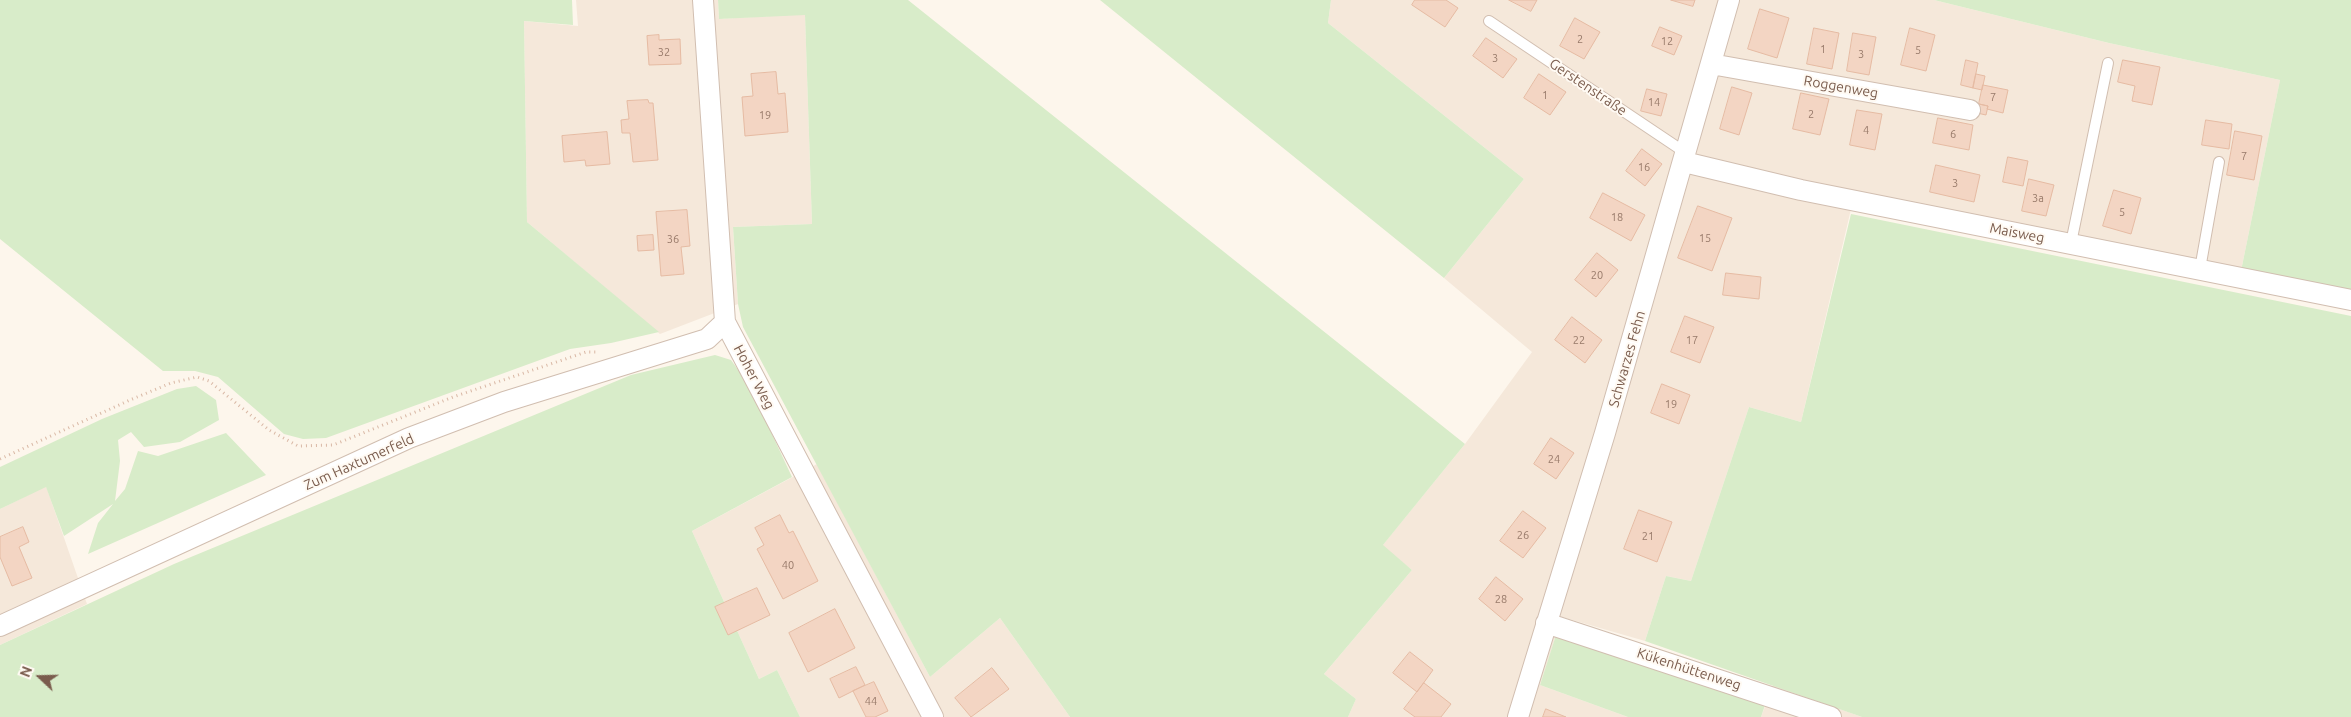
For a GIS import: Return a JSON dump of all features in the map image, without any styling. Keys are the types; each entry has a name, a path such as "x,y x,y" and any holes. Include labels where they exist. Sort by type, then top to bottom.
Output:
{"street":[{"name":"Hoher Weg","path":"703,0 726,322 933,717"},
{"name":"Schwarzes Fehn","path":"1518,717 1605,433 1729,0"},
{"name":"Roggenweg","path":"1712,64 1970,110"},
{"name":"Maisweg","path":"1685,158 1801,190 2351,300"},
{"name":"Zum Haxtumerfeld","path":"0,626 409,438 504,402 707,339 726,322"},
{"name":"Kükenhüttenweg","path":"1546,623 1831,717"}],"lane":[{"name":"Gerstenstraße","path":"1489,21 1685,158"},
{"path":"2071,243 2108,63"},
{"path":"2200,269 2219,162"}],"path":[{"path":"0,459 130,400 171,383 197,377 209,381 269,430 298,446 333,445 453,397 586,352 601,352"}],"shaded area":[{"path":"576,0 718,0 719,19 805,14 812,224 733,227 738,304 660,334 527,222 524,21 578,26"},
{"path":"1331,0 1934,0 2109,43 2280,80 2241,271 1855,192 1801,422 1749,407 1691,581 1666,576 1645,641 1562,617 1540,685 1628,717 1348,717 1356,699 1324,674 1412,570 1382,546 1465,444 1532,352 1444,278 1524,179 1328,23"},
{"path":"817,464 930,677 1000,618 1070,717 800,717 777,670 759,679 692,531"},
{"path":"46,486 87,604 0,645 0,509"},
{"path":"1773,685 1862,717 1761,717"}],"green space":[{"path":"0,0 572,0 573,25 524,21 527,222 659,332 611,343 570,349 326,438 303,439 284,434 218,377 195,371 163,371 0,239"},
{"path":"718,0 908,0 1465,444 1383,545 1412,570 1324,674 1356,699 1348,717 1070,717 1000,618 930,677 743,327 738,304 733,227 812,224 805,15 719,19"},
{"path":"1100,0 1331,0 1328,23 1524,179 1444,278"},
{"path":"1934,0 2351,0 2351,291 2241,271 2280,80 2109,43"},
{"path":"1851,214 2351,316 2351,717 1862,717 1645,641 1666,576 1691,581 1749,407 1801,422"},
{"path":"715,355 731,360 749,385 792,477 692,531 759,679 777,670 800,717 0,717 0,645 174,564 631,375"},
{"path":"196,386 216,400 219,420 180,442 144,447 131,432 118,440 120,461 115,501 125,489 138,451 158,456 226,433 266,475 88,554 98,523 113,504 64,536 46,487 0,509 0,467 102,419 177,389"},
{"path":"1556,635 1766,702 1761,717 1628,717 1540,685"}],"building":[{"path":"1415,0 1446,0 1458,8 1445,27 1412,5"},
{"path":"1509,0 1537,0 1531,11"},
{"path":"1671,0 1695,0 1693,6"},
{"path":"1760,9 1789,18 1777,58 1748,49"},
{"path":"1575,18 1600,32 1584,59 1560,46"},
{"path":"1660,27 1682,36 1674,55 1652,46"},
{"path":"1814,28 1839,33 1832,69 1807,64"},
{"path":"1910,28 1935,35 1926,71 1901,65"},
{"path":"1853,33 1876,37 1869,75 1847,71"},
{"path":"659,35 659,40 680,39 681,64 649,65 647,36"},
{"path":"1486,38 1517,59 1503,78 1473,56"},
{"path":"1966,60 1978,63 1973,88 1961,85"},
{"path":"2123,60 2160,67 2152,105 2132,101 2135,86 2118,82"},
{"path":"776,72 778,94 785,93 788,132 745,136 742,97 753,96 751,74"},
{"path":"1539,74 1566,92 1550,115 1524,98"},
{"path":"1976,74 1985,76 1982,90 1973,88"},
{"path":"1983,85 2008,90 2003,113 1987,109 1988,106 1979,104"},
{"path":"1732,87 1752,93 1739,135 1720,129"},
{"path":"1647,89 1667,94 1661,116 1641,111"},
{"path":"1801,93 1829,99 1820,135 1793,129"},
{"path":"648,100 649,103 653,103 658,160 633,162 630,133 622,133 621,120 629,119 627,101"},
{"path":"1979,104 1988,106 1986,115 1977,113"},
{"path":"1857,110 1882,114 1875,150 1850,145"},
{"path":"1938,118 1973,125 1969,150 1933,143"},
{"path":"2206,120 2232,124 2229,149 2202,145"},
{"path":"2235,131 2262,136 2254,180 2227,175"},
{"path":"607,132 610,164 586,166 585,160 564,162 562,136"},
{"path":"1642,149 1662,164 1645,186 1626,171"},
{"path":"2008,157 2028,161 2023,186 2003,182"},
{"path":"1936,165 1980,175 1974,202 1930,192"},
{"path":"2029,179 2054,185 2046,216 2022,211"},
{"path":"2114,190 2141,198 2131,234 2103,226"},
{"path":"1603,193 1645,215 1631,241 1590,218"},
{"path":"1698,206 1732,218 1712,271 1678,258"},
{"path":"687,210 690,246 681,247 684,274 661,276 656,212"},
{"path":"653,235 654,250 638,251 637,236"},
{"path":"1597,253 1618,270 1596,297 1575,280"},
{"path":"1726,273 1761,277 1759,299 1723,295"},
{"path":"1685,316 1714,327 1700,363 1671,352"},
{"path":"1572,317 1602,340 1585,363 1555,340"},
{"path":"1662,384 1690,395 1679,424 1651,413"},
{"path":"1551,438 1574,453 1556,479 1534,464"},
{"path":"1639,510 1672,522 1657,562 1624,549"},
{"path":"1523,511 1546,528 1523,558 1500,541"},
{"path":"780,515 789,533 793,531 818,581 783,599 757,549 764,545 755,528"},
{"path":"23,527 29,542 19,547 32,578 12,586 0,557 0,537"},
{"path":"1496,577 1523,599 1505,621 1479,599"},
{"path":"757,588 770,615 728,635 715,607"},
{"path":"835,609 855,648 808,672 789,633"},
{"path":"1410,652 1433,670 1417,692 1393,673"},
{"path":"856,667 865,685 839,698 830,679"},
{"path":"992,668 1009,689 971,717 955,698"},
{"path":"874,682 888,711 875,717 866,717 853,691"},
{"path":"1424,683 1451,704 1441,717 1415,717 1404,709"},
{"path":"1546,709 1566,717 1543,717"}]}
